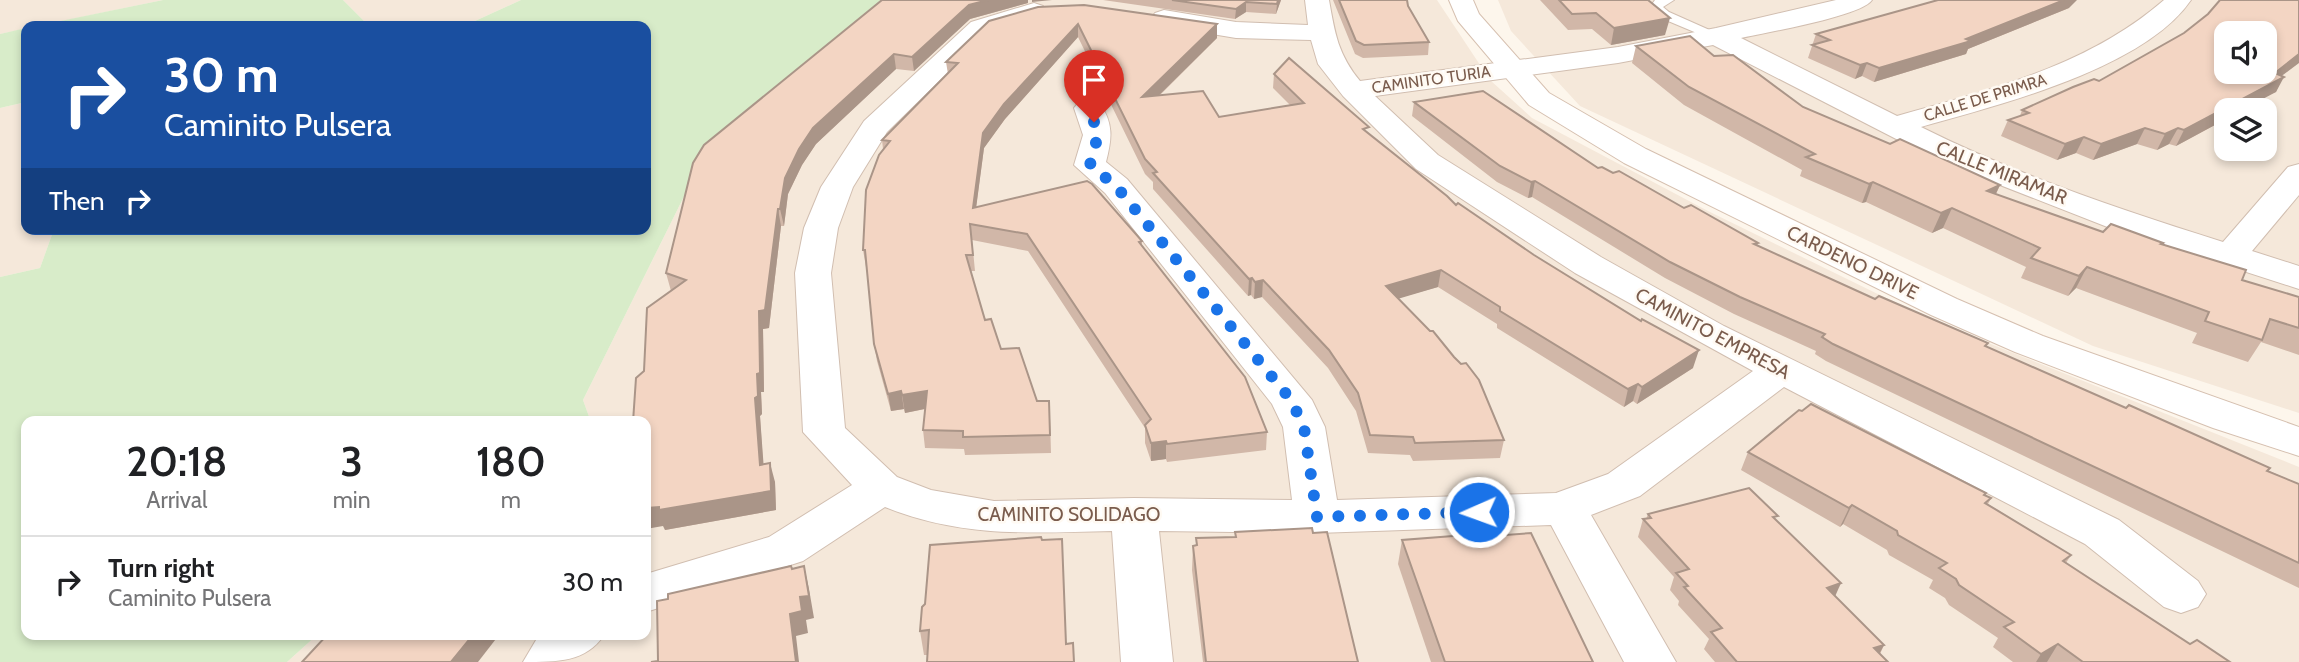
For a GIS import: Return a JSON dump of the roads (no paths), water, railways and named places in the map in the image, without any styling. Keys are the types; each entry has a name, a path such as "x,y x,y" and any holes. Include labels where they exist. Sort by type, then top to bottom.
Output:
{"street":[{"name":"CARDENO DRIVE","path":"1461,0 1467,16 1539,99 1612,143 1944,307 2054,353 2299,442"},
{"name":"CAMINITO TURIA","path":"1353,90 1618,55 1716,36 1834,9 1860,0"},
{"name":"CALLE DE PRIMRA","path":"1896,125 2035,85 2101,55 2150,27 2179,0"},
{"name":"CAMINITO SOLIDAGO","path":"1043,6 980,27 875,127 837,187 821,228 813,273 824,432 881,488 924,505 994,517 1134,514 1317,517 1564,508 1624,485 1781,370"},
{"path":"1134,14 1236,30 1320,16"},
{"name":"CAMINITO EMPRESA","path":"1320,16 1332,64 1353,90 1427,162 1588,265 1710,334 2102,532 2181,594"},
{"name":"CALLE MIRAMAR","path":"1716,36 1965,159 2122,221 2299,278"},
{"path":"1089,108 1098,135 1090,165 1116,186 1291,400 1304,427 1317,517"},
{"path":"2230,256 2299,174"},
{"path":"651,591 786,548 881,488"},
{"path":"1564,508 1650,662"},
{"path":"1134,514 1147,662"},
{"path":"549,662 558,649 572,640"}],"lane":[{"path":"1668,0 1661,1 1656,7 1665,15 1716,36"}]}
